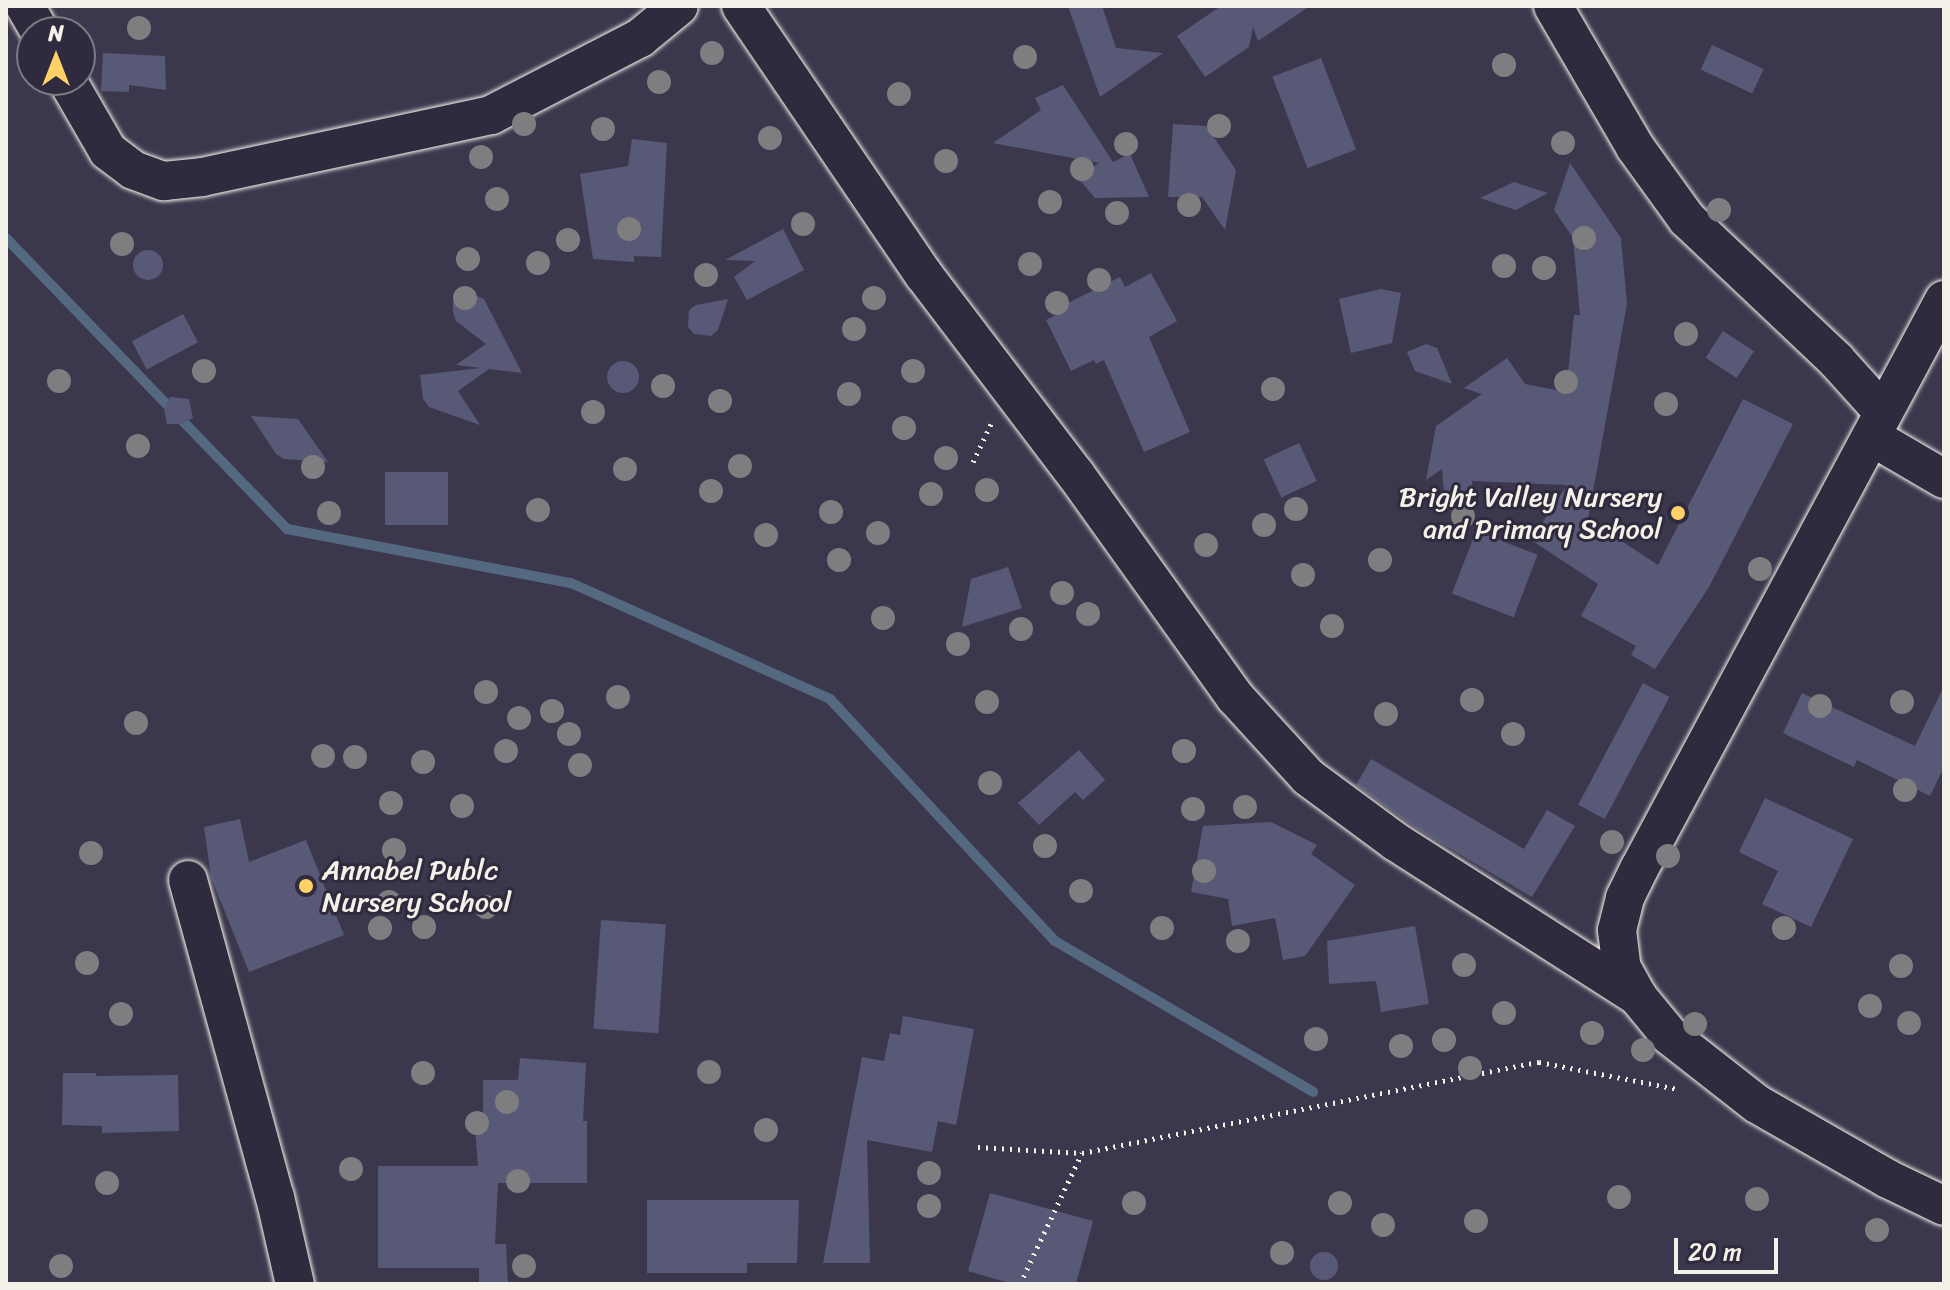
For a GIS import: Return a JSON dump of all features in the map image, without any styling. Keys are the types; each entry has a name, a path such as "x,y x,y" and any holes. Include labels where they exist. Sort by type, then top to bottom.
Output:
{"street":[{"path":"76,96 108,151 133,170 164,181 202,177 491,115 640,38 679,6"},
{"path":"741,6 955,318 1076,475 1235,697 1308,777 1396,842 1638,997"},
{"path":"1553,6 1635,147 1687,219 1836,360 1877,424 1944,479"},
{"path":"1944,300 1625,898 1617,930 1622,968 1638,997 1670,1036 1757,1104 1888,1179 1944,1206"},
{"path":"188,880 275,1197 295,1284"}],"path":[{"path":"978,1147 1082,1153 1539,1062 1679,1089"},
{"path":"1020,1284 1082,1153"}],"building":[{"path":"1068,6 1102,6 1116,48 1163,53 1100,97"},
{"path":"1221,6 1310,6 1258,41 1253,27 1249,47 1205,77 1177,36"},
{"path":"1712,45 1764,69 1752,94 1701,69"},
{"path":"103,53 165,56 166,90 129,85 129,92 101,91"},
{"path":"1321,58 1356,149 1308,168 1272,77"},
{"path":"1063,85 1113,162 1130,154 1149,197 1095,198 1077,177 1099,163 993,143 1041,110 1035,98"},
{"path":"1173,124 1206,126 1236,170 1225,230 1202,197 1168,197"},
{"path":"632,139 667,143 661,257 634,256 634,262 593,259 580,174 628,166"},
{"path":"1570,163 1621,238 1627,304 1588,519 1658,565 1743,399 1793,424 1709,587 1655,669 1631,655 1636,646 1581,616 1598,584 1531,540 1567,485 1472,481 1473,490 1444,493 1442,469 1426,480 1436,426 1482,394 1464,388 1507,358 1525,384 1566,392 1574,315 1580,315 1573,238 1554,210"},
{"path":"1514,182 1548,193 1516,210 1480,198"},
{"path":"783,229 804,270 747,300 734,277 755,261 725,260"},
{"path":"148,250 154,251 162,259 162,271 154,279 148,280 142,279 134,271 133,265 134,259 142,251"},
{"path":"1151,273 1177,321 1149,337 1190,432 1144,452 1104,360 1096,364 1094,360 1071,371 1046,320 1068,309 1066,304 1120,277 1125,287"},
{"path":"1381,289 1401,293 1392,343 1351,353 1339,299"},
{"path":"467,292 484,299 522,373 489,369 458,391 480,425 429,407 423,399 420,375 481,368 456,365 486,344 456,321 453,303"},
{"path":"728,299 718,330 711,336 694,334 688,327 689,310 696,305"},
{"path":"183,314 198,342 147,369 132,341"},
{"path":"1723,331 1754,351 1737,378 1706,358"},
{"path":"1426,344 1437,348 1452,384 1415,371 1407,352"},
{"path":"623,361 635,365 639,377 635,389 623,393 611,389 607,377 611,365"},
{"path":"170,397 189,399 193,418 181,424 167,424 164,409"},
{"path":"251,416 298,419 328,462 284,459 276,454"},
{"path":"1299,443 1317,481 1281,498 1264,459"},
{"path":"385,472 448,472 448,525 385,525"},
{"path":"1476,531 1538,555 1514,617 1452,594"},
{"path":"1008,567 1022,608 962,627 971,579"},
{"path":"1643,683 1669,697 1605,819 1578,805"},
{"path":"1944,686 1944,767 1930,796 1857,760 1854,767 1783,733 1802,693 1915,746"},
{"path":"1079,750 1105,780 1083,800 1075,792 1039,825 1018,803"},
{"path":"1371,759 1524,849 1547,810 1575,826 1532,897 1416,828 1356,785"},
{"path":"1765,798 1853,839 1811,927 1762,904 1778,871 1739,852"},
{"path":"240,819 249,862 306,840 344,935 249,972 211,877 204,827"},
{"path":"1271,822 1317,845 1311,854 1355,885 1305,956 1283,960 1275,918 1232,926 1228,899 1191,892 1203,826"},
{"path":"601,920 666,925 658,1033 593,1029"},
{"path":"1415,926 1429,1004 1381,1012 1376,981 1329,984 1327,941"},
{"path":"903,1016 974,1029 956,1125 938,1121 932,1152 867,1140 870,1263 823,1263 862,1057 884,1061 890,1033 900,1035"},
{"path":"520,1058 586,1063 583,1121 587,1121 587,1183 498,1183 495,1244 506,1244 508,1284 479,1284 479,1268 378,1268 378,1166 478,1166 474,1117 483,1117 483,1080 518,1080"},
{"path":"63,1073 96,1073 96,1076 178,1075 179,1131 102,1133 102,1126 62,1125"},
{"path":"990,1193 1093,1221 1076,1284 1013,1284 968,1271"},
{"path":"647,1200 799,1200 797,1263 747,1263 747,1273 647,1273"},
{"path":"1324,1252 1334,1256 1338,1266 1334,1276 1324,1280 1314,1276 1310,1266 1314,1256"}],"waterway":[{"path":"6,238 287,529 571,583 830,699 1055,941 1313,1092"}],"place":[{"name":"Bright Valley Nursery and Primary School","path":"1678,513"},
{"name":"Annabel Publc Nursery School","path":"306,886"}]}
